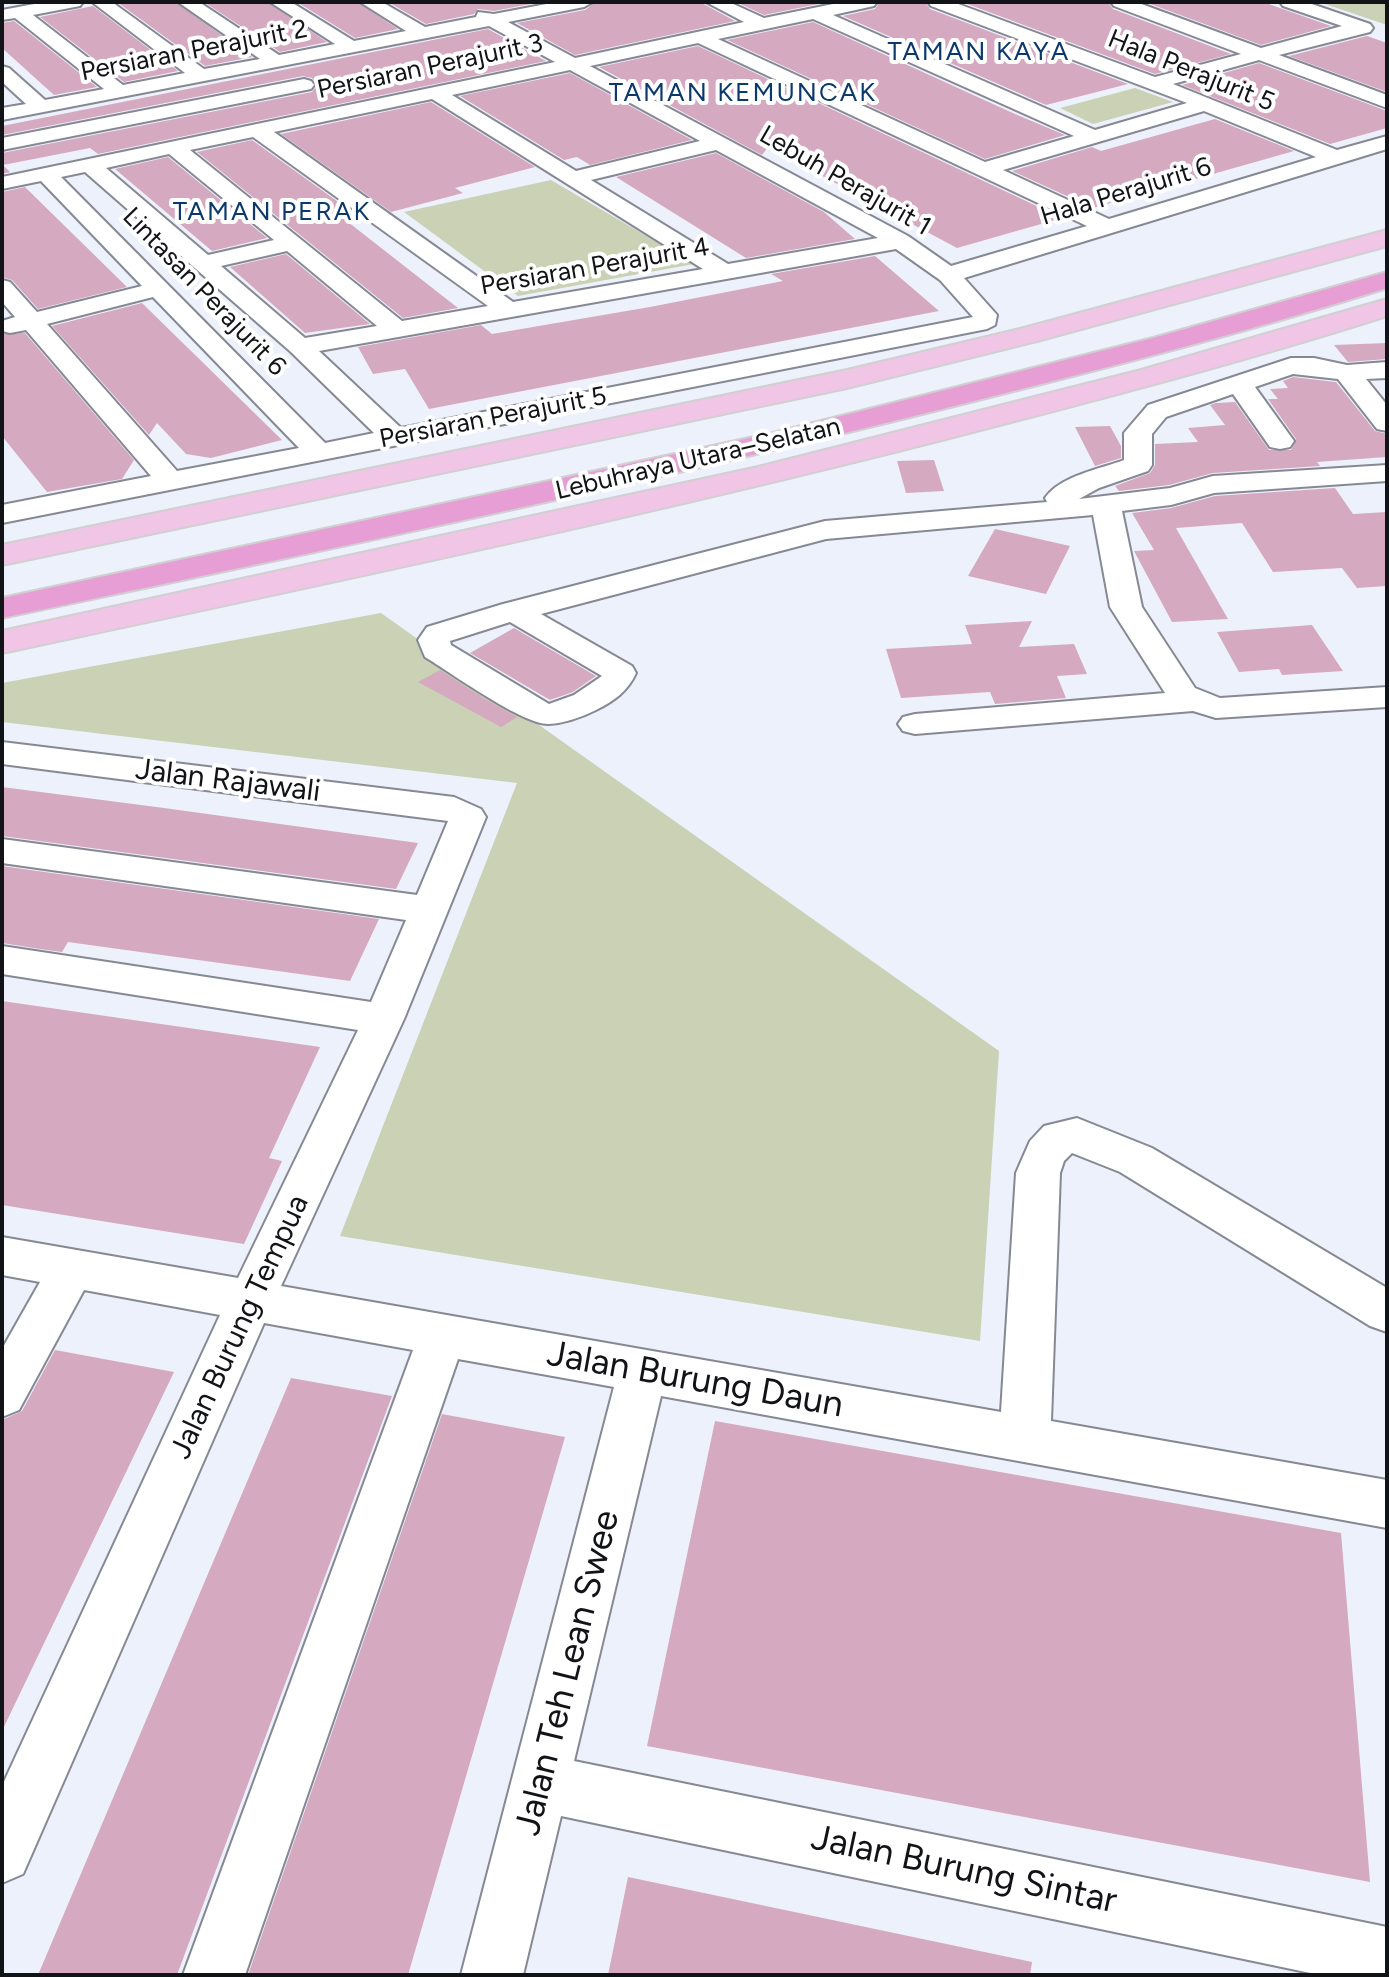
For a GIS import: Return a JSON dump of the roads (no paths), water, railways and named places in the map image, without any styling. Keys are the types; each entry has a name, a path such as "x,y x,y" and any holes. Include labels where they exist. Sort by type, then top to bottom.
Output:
{"highway":[{"name":"Lebuhraya Utara–Selatan","path":"12,567 563,469 1047,357 1387,260"},
{"name":"Lebuhraya Utara–Selatan","path":"2,608 572,489 817,432 1214,331 1387,280"}],"main road":[{"path":"12,567 847,379 1027,335 1387,238"},
{"path":"16,639 553,523 853,454 1326,328 1387,307"},
{"path":"1326,328 1387,321"}],"street":[{"path":"11,13 74,2"},
{"path":"101,2 201,76"},
{"path":"187,2 277,62"},
{"path":"279,2 353,48"},
{"path":"369,2 424,34"},
{"name":"Lebuh Perajurit 1","path":"458,2 722,142 900,241 948,275"},
{"name":"Persiaran Perajurit 2","path":"2,114 584,2"},
{"path":"715,2 762,24"},
{"name":"Persiaran Perajurit 3","path":"2,183 868,2"},
{"name":"Hala Perajurit 5","path":"937,2 1154,83 1335,157"},
{"path":"1120,2 1387,102"},
{"path":"1289,2 1387,36"},
{"path":"11,13 160,113 183,145 292,243 399,331"},
{"path":"815,13 1094,137"},
{"path":"1154,83 1361,27"},
{"path":"702,38 1108,227"},
{"path":"499,46 530,40"},
{"path":"2,72 41,107"},
{"path":"2,144 330,80"},
{"path":"434,92 726,273"},
{"path":"983,169 1206,104"},
{"path":"257,130 510,311"},
{"path":"574,178 722,142"},
{"name":"Hala Perajurit 6","path":"948,275 1387,142"},
{"name":"Lintasan Perajurit 6","path":"89,164 300,347 394,437"},
{"name":"Lintasan Perajurit 6","path":"46,174 319,452"},
{"name":"Persiaran Perajurit 4","path":"300,347 900,241"},
{"path":"204,263 292,243"},
{"name":"Persiaran Perajurit 5","path":"4,511 986,320 985,315 948,275"},
{"path":"2,287 169,480"},
{"path":"2,328 161,288"},
{"path":"1034,511 1089,482 1138,465 1138,433 1157,411 1291,366 1314,366 1347,373 1387,370"},
{"path":"1347,373 1387,423"},
{"path":"1238,382 1280,441"},
{"path":"514,611 616,669 620,679 566,712 548,715 434,647 438,634 514,611 825,530 1106,505 1171,496 1213,485 1387,473"},
{"path":"1171,496 1221,499 1387,488"},
{"path":"1106,505 1126,607 1177,688 1192,701"},
{"path":"915,724 1192,701 1228,708 1387,697"},
{"name":"Jalan Rajawali","path":"2,753 454,809"},
{"name":"Jalan Burung Tempua","path":"2,1853 251,1300 384,1019 467,823 468,817 454,809"},
{"path":"2,851 428,910"},
{"path":"2,960 384,1019"},
{"path":"1025,1439 1038,1173 1045,1153 1059,1138 1077,1135 1136,1160 1387,1312"},
{"name":"Jalan Burung Daun","path":"2,1256 1387,1504"},
{"path":"2,1395 72,1268"},
{"path":"214,1975 443,1334"},
{"name":"Jalan Teh Lean Swee","path":"492,1975 643,1370"},
{"name":"Jalan Burung Sintar","path":"542,1783 1387,1958"}],"district":[{"name":"TAMAN KAYA","path":"979,52"},
{"name":"TAMAN KEMUNCAK","path":"743,93"},
{"name":"TAMAN PERAK","path":"272,212"}]}
